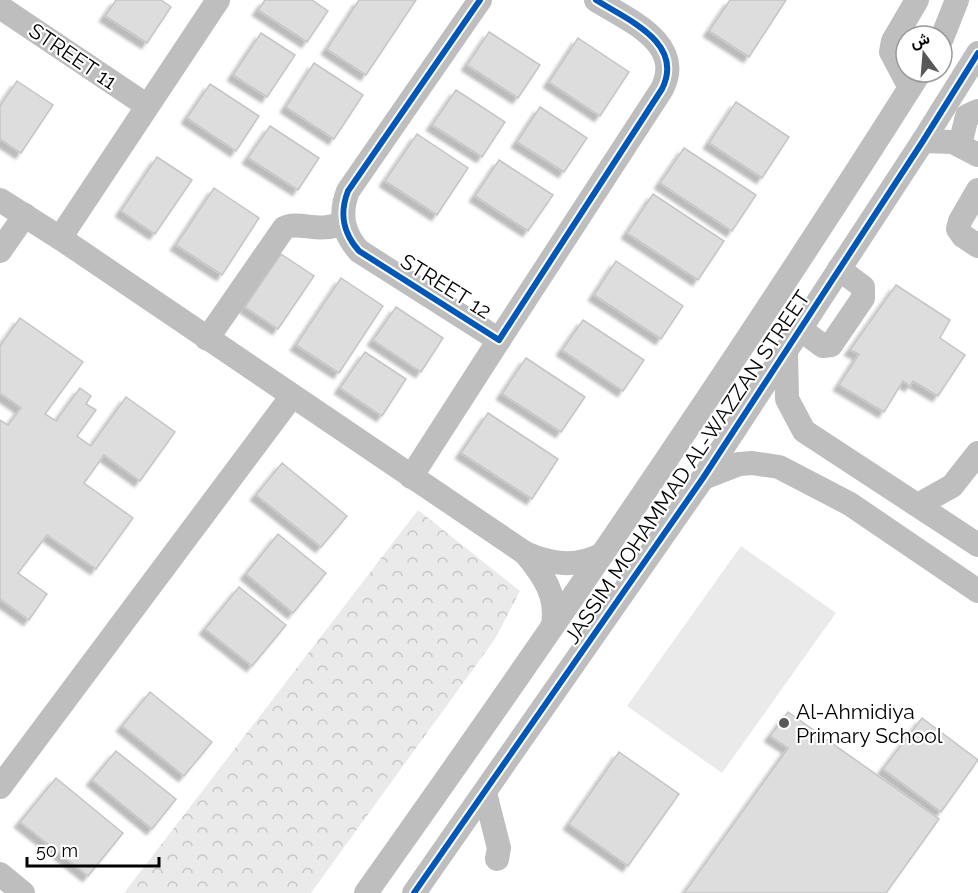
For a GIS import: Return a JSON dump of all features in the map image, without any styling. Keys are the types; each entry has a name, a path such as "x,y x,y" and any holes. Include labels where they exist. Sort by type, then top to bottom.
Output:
{"street":[{"path":"60,238 146,105 218,0"},
{"path":"207,339 284,228 292,224 321,229 343,223 344,201 348,191 480,0"},
{"name":"STREET 12","path":"411,477 665,82 668,68 662,46 651,36 596,0"},
{"path":"903,24 917,0"},
{"path":"948,24 957,0"},
{"name":"STREET 11","path":"0,7 146,105"},
{"path":"894,38 891,52 894,60"},
{"name":"JASSIM MOHAMMAD AL-WAZZAN STREET","path":"414,893 703,478 923,141 978,52"},
{"name":"JASSIM MOHAMMAD AL-WAZZAN STREET","path":"371,886 405,842 601,555 871,153 913,84"},
{"path":"969,150 964,121 971,112 978,111"},
{"path":"923,141 946,140 969,150"},
{"path":"871,153 881,152 891,156 902,173"},
{"path":"978,190 958,225 963,236 978,246"},
{"path":"0,200 60,238 525,553 544,561 572,564 601,555"},
{"path":"0,251 25,216"},
{"name":"STREET 12","path":"343,223 352,243 359,251 500,340"},
{"path":"800,329 823,346 831,345 863,298 863,287 839,269"},
{"path":"786,351 785,387 797,421 812,439 978,545"},
{"path":"0,787 292,396"},
{"path":"918,505 952,486 977,457"},
{"path":"703,478 740,464 766,463 778,467 850,504 978,591"},
{"path":"850,504 844,496 844,484 853,473 868,473"},
{"path":"525,553 549,587 554,603 553,625"},
{"path":"485,793 498,848 497,859"},
{"path":"405,842 407,855 417,863 436,863"},
{"path":"0,874 23,893"},
{"path":"371,886 389,881 400,893"}],"green space":[{"path":"418,510 520,591 495,639 311,893 124,893"},
{"path":"741,546 836,613 722,773 627,706"}],"building":[{"path":"116,0 161,0 171,7 147,43 105,16"},
{"path":"265,0 312,0 328,11 307,42 258,10"},
{"path":"359,0 416,0 366,75 327,49"},
{"path":"730,0 786,0 749,57 709,31"},
{"path":"489,32 540,65 518,98 467,65"},
{"path":"261,33 295,55 267,97 233,75"},
{"path":"578,38 629,72 600,116 549,82"},
{"path":"314,63 363,95 334,139 286,107"},
{"path":"17,81 53,105 21,153 0,139 0,106"},
{"path":"210,84 259,116 236,151 187,118"},
{"path":"456,90 505,122 482,157 432,125"},
{"path":"736,102 789,137 762,178 709,143"},
{"path":"540,107 587,138 564,172 517,142"},
{"path":"270,126 319,158 298,190 248,158"},
{"path":"417,134 468,168 437,215 385,181"},
{"path":"684,148 756,195 732,231 660,183"},
{"path":"157,157 192,180 155,234 121,211"},
{"path":"499,160 553,195 528,231 475,196"},
{"path":"214,188 259,218 222,275 176,245"},
{"path":"653,194 724,241 698,280 627,233"},
{"path":"281,254 314,276 278,329 245,307"},
{"path":"616,261 683,306 661,339 594,295"},
{"path":"341,278 383,306 339,373 296,345"},
{"path":"896,285 950,320 940,338 965,355 938,396 913,381 910,386 903,381 884,412 839,385 859,354 850,350"},
{"path":"396,307 443,338 421,372 373,340"},
{"path":"20,318 83,362 45,414 56,421 80,388 91,396 86,404 96,410 77,436 91,446 126,397 175,432 140,481 104,455 84,483 133,518 96,569 47,535 18,573 47,594 29,620 0,599 0,420 8,425 21,408 0,393 0,346"},
{"path":"583,320 644,360 623,391 562,350"},
{"path":"365,352 406,379 382,416 340,388"},
{"path":"526,358 585,397 561,432 502,394"},
{"path":"488,413 558,459 532,499 461,453"},
{"path":"282,463 347,516 321,547 256,495"},
{"path":"278,534 326,573 293,613 246,574"},
{"path":"239,587 286,625 252,666 205,629"},
{"path":"150,692 212,742 184,776 122,726"},
{"path":"788,712 939,819 886,893 684,893 788,748 770,736"},
{"path":"922,718 978,760 941,812 883,769"},
{"path":"116,751 176,799 152,829 92,780"},
{"path":"619,752 679,794 628,866 569,824"},
{"path":"56,778 123,833 88,876 20,822"}],"cycle path":[{"path":"480,0 348,191 343,215 349,237 359,251 499,340 662,89 667,73 666,58 660,46 650,35 596,0"},
{"path":"414,893 703,478 978,53"}],"place":[{"name":"Al-Ahmidiya Primary School","path":"784,723"}]}
